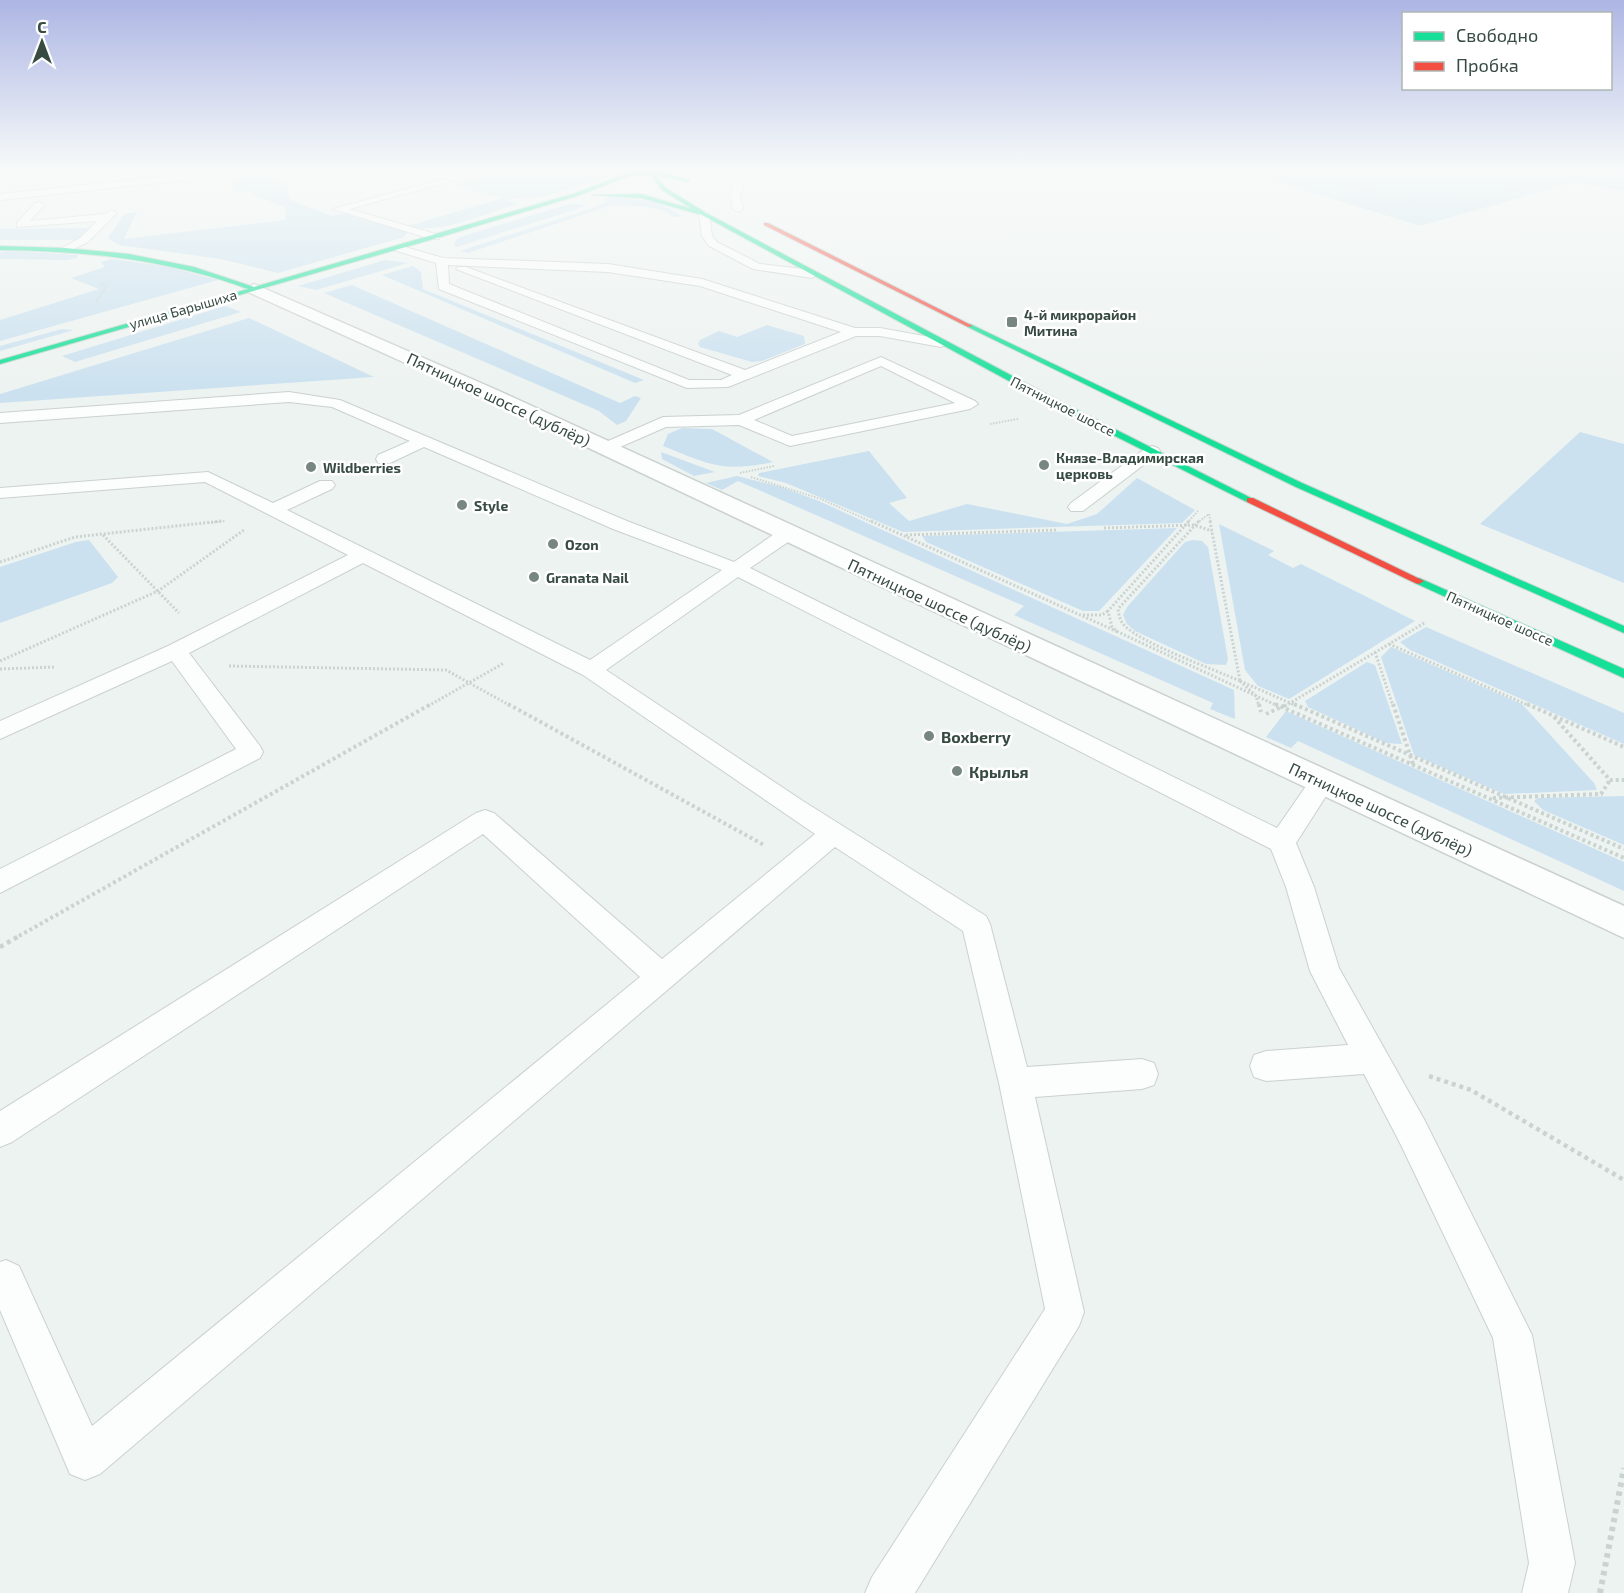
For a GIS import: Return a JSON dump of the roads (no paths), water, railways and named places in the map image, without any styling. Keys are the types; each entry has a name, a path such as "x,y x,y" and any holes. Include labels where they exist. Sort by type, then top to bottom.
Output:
{"main road":[{"name":"улица Барышиха","path":"0,362 410,244"},
{"name":"Пятницкое шоссе","path":"759,244 942,343 1336,543 1624,674"},
{"name":"Пятницкое шоссе","path":"808,244 1102,392 1342,507 1624,630"},
{"path":"0,248 66,250 148,258 217,273 254,289"}],"street":[{"name":"Пятницкое шоссе (дублёр)","path":"254,289 605,448 1624,923"}],"lane":[{"path":"66,250 76,244"},
{"path":"714,244 757,267"},
{"path":"398,248 442,261 744,375"},
{"path":"706,256 727,251"},
{"path":"442,261 608,268 702,283 854,332 880,332 942,343"},
{"path":"442,261 443,286 687,384 723,384 854,332"},
{"path":"725,266 757,267 812,274"},
{"path":"605,448 663,422 741,420 881,361 970,404 790,441 741,420"},
{"path":"0,418 289,397 335,403 620,525 736,569 1282,842 1300,887 1325,971 1374,1059 1512,1335 1552,1563 1545,1593"},
{"path":"384,459 424,441"},
{"path":"1077,507 1152,451"},
{"path":"0,493 208,477 591,670 833,834 976,924 1015,1083 1065,1312 1014,1398 888,1593"},
{"path":"274,509 326,485"},
{"path":"591,670 787,534"},
{"path":"0,731 181,658 202,638 363,555"},
{"path":"0,882 251,752 181,658"},
{"path":"1282,842 1322,782"},
{"path":"0,1130 485,820 662,977"},
{"path":"6,1279 85,1459 833,834"},
{"path":"1266,1066 1374,1059"},
{"path":"1015,1083 1142,1074"}],"place":[{"name":"4-й микрорайон Митина","path":"1012,322"},
{"name":"Князе-Владимирская церковь","path":"1044,465"},
{"name":"Wildberries","path":"311,467"},
{"name":"Style","path":"462,505"},
{"name":"Ozon","path":"553,544"},
{"name":"Granata Nail","path":"534,577"},
{"name":"Boxberry","path":"929,736"},
{"name":"Крылья","path":"957,771"}]}
